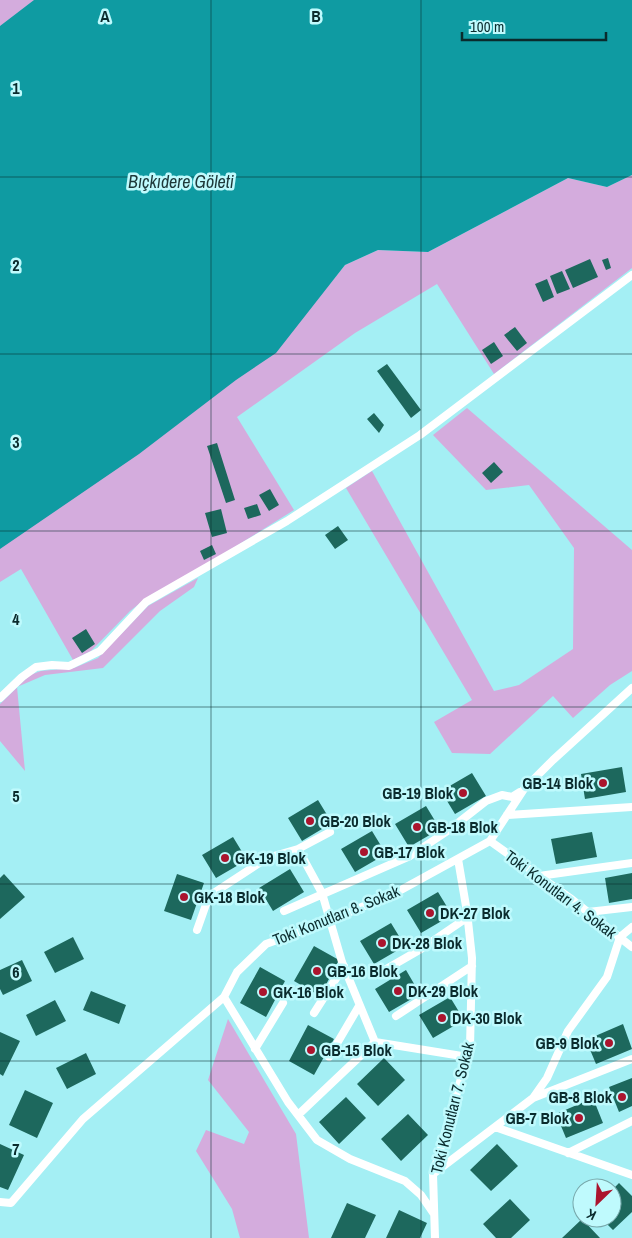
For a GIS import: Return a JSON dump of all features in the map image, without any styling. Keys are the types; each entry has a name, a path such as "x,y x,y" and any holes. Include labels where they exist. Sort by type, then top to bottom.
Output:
{"street":[{"path":"0,698 22,677 36,667 52,665 70,666 100,652 146,602 287,521 420,435 632,275"},
{"name":"Toki Konutları 8. Sokak","path":"0,1202 11,1203 83,1118 224,997 237,972 266,944 329,921 399,891 490,841 524,789 552,760 632,688"},
{"path":"284,911 410,856 449,830 486,801 502,795 512,797 524,789"},
{"path":"507,815 632,807"},
{"path":"197,930 208,896 267,858 298,849 330,832"},
{"name":"Toki Konutları 4. Sokak","path":"490,841 588,912 632,947"},
{"path":"298,849 322,893 344,966 375,1042"},
{"name":"Toki Konutları 7. Sokak","path":"436,1238 433,1174 468,1057 472,966 468,917 458,858"},
{"path":"539,876 632,863"},
{"path":"588,912 632,907"},
{"path":"376,976 422,950 468,917"},
{"path":"534,1098 547,1078 568,1031 607,977 620,937 632,927"},
{"path":"314,1013 344,966"},
{"path":"396,1016 472,966"},
{"path":"224,997 298,1115 317,1140 350,1159 405,1181 421,1195 434,1214"},
{"path":"256,1049 283,1003"},
{"path":"329,1057 359,1006"},
{"path":"375,1042 468,1057"},
{"path":"298,1115 375,1042"},
{"path":"433,1174 534,1098 632,1060"},
{"path":"568,1153 632,1122"},
{"path":"495,1127 632,1175"}],"shaded area":[{"path":"0,0 45,0 329,285 345,265 378,250 428,252 568,178 607,187 632,175 632,268 494,374 437,284 355,333 237,417 294,510 206,565 149,596 130,611 91,651 73,660 21,569 0,582"},
{"path":"467,408 632,550 632,671 610,685 573,718 553,696 490,754 452,753 434,722 472,700 346,488 372,471 494,691 519,685 573,649 574,548 529,485 486,490 433,435"},
{"path":"198,578 194,587 160,611 103,668 45,675 18,687 30,675 41,671 74,668 98,658 148,606"},
{"path":"17,688 25,771 0,741 0,704"},
{"path":"228,1019 296,1134 309,1238 240,1238 232,1209 196,1151 206,1130 244,1144 249,1132 208,1080"}],"water":[{"name":"Bıçkıdere Göleti","path":"34,0 632,0 632,175 607,187 568,178 428,252 378,250 345,265 276,353 236,380 139,454 0,549 0,26"}],"building":[{"path":"608,258 611,268 606,270 602,260"},
{"path":"590,259 598,277 573,288 565,270"},
{"path":"562,271 570,289 557,294 550,276"},
{"path":"547,279 554,297 543,302 535,284"},
{"path":"515,327 527,343 517,351 504,335"},
{"path":"494,342 503,356 491,364 482,350"},
{"path":"387,364 421,410 411,418 377,371"},
{"path":"374,413 384,425 379,433 367,419"},
{"path":"217,443 235,500 226,503 207,446"},
{"path":"494,462 503,472 491,483 482,473"},
{"path":"270,489 279,505 269,511 259,495"},
{"path":"257,504 261,515 248,519 244,508"},
{"path":"221,509 227,533 212,537 205,513"},
{"path":"338,526 348,540 335,549 325,535"},
{"path":"212,545 216,554 204,560 200,551"},
{"path":"86,629 95,644 82,653 72,638"},
{"name":"GB-14 Blok","path":"622,767 626,792 585,799 581,774"},
{"name":"GB-19 Blok","path":"472,773 486,796 455,814 441,791"},
{"name":"GB-20 Blok","path":"318,800 332,823 302,841 288,818"},
{"name":"GB-18 Blok","path":"426,806 440,829 409,847 395,824"},
{"name":"GB-17 Blok","path":"372,831 386,854 355,872 341,849"},
{"path":"592,832 597,857 556,864 551,839"},
{"name":"GK-19 Blok","path":"233,837 247,860 216,878 202,855"},
{"path":"290,869 304,892 273,911 259,888"},
{"path":"632,873 632,899 609,903 605,878"},
{"path":"4,874 25,897 0,919 0,878"},
{"name":"GK-18 Blok","path":"177,874 204,883 191,920 164,911"},
{"name":"DK-27 Blok","path":"438,892 452,915 421,933 407,910"},
{"name":"DK-28 Blok","path":"391,923 405,946 374,964 360,941"},
{"path":"73,937 84,959 55,973 44,952"},
{"name":"GB-16 Blok","path":"314,946 339,960 320,996 294,981"},
{"path":"22,960 32,981 3,995 0,989 0,970"},
{"name":"GK-16 Blok","path":"260,967 285,981 266,1017 240,1003"},
{"name":"DK-29 Blok","path":"406,970 420,994 389,1012 375,989"},
{"path":"91,991 126,1005 119,1024 83,1010"},
{"name":"DK-30 Blok","path":"450,997 464,1020 433,1038 419,1015"},
{"path":"55,1000 66,1021 36,1036 26,1015"},
{"name":"GB-9 Blok","path":"623,1024 632,1049 596,1064 586,1040"},
{"name":"GB-15 Blok","path":"308,1025 334,1039 314,1075 289,1061"},
{"path":"0,1032 20,1041 3,1076 0,1074"},
{"path":"86,1053 96,1074 67,1089 56,1068"},
{"path":"384,1058 405,1080 378,1106 357,1084"},
{"name":"GB-8 Blok","path":"632,1078 632,1106 619,1112 609,1087"},
{"path":"25,1090 53,1103 37,1138 9,1125"},
{"path":"346,1097 366,1118 339,1144 319,1122"},
{"name":"GB-7 Blok","path":"593,1098 603,1123 566,1138 556,1114"},
{"path":"408,1114 428,1135 401,1161 381,1139"},
{"path":"0,1144 24,1155 8,1190 0,1187"},
{"path":"497,1144 518,1166 491,1191 470,1170"},
{"path":"622,1186 632,1196 632,1212 622,1221"},
{"path":"510,1199 530,1220 511,1238 496,1238 483,1224"},
{"path":"347,1203 376,1215 365,1238 331,1238"},
{"path":"399,1210 427,1223 420,1238 386,1238"},
{"path":"573,1228 591,1228 600,1238 562,1238"}],"place":[{"name":"GB-14 Blok","path":"603,783"},
{"name":"GB-19 Blok","path":"463,793"},
{"name":"GB-20 Blok","path":"310,821"},
{"name":"GB-18 Blok","path":"417,827"},
{"name":"GB-17 Blok","path":"364,852"},
{"name":"GK-19 Blok","path":"225,858"},
{"name":"GK-18 Blok","path":"184,897"},
{"name":"DK-27 Blok","path":"430,913"},
{"name":"DK-28 Blok","path":"382,943"},
{"name":"GB-16 Blok","path":"317,971"},
{"name":"DK-29 Blok","path":"398,991"},
{"name":"GK-16 Blok","path":"263,992"},
{"name":"DK-30 Blok","path":"442,1018"},
{"name":"GB-9 Blok","path":"609,1043"},
{"name":"GB-15 Blok","path":"311,1050"},
{"name":"GB-8 Blok","path":"622,1097"},
{"name":"GB-7 Blok","path":"579,1118"}]}
